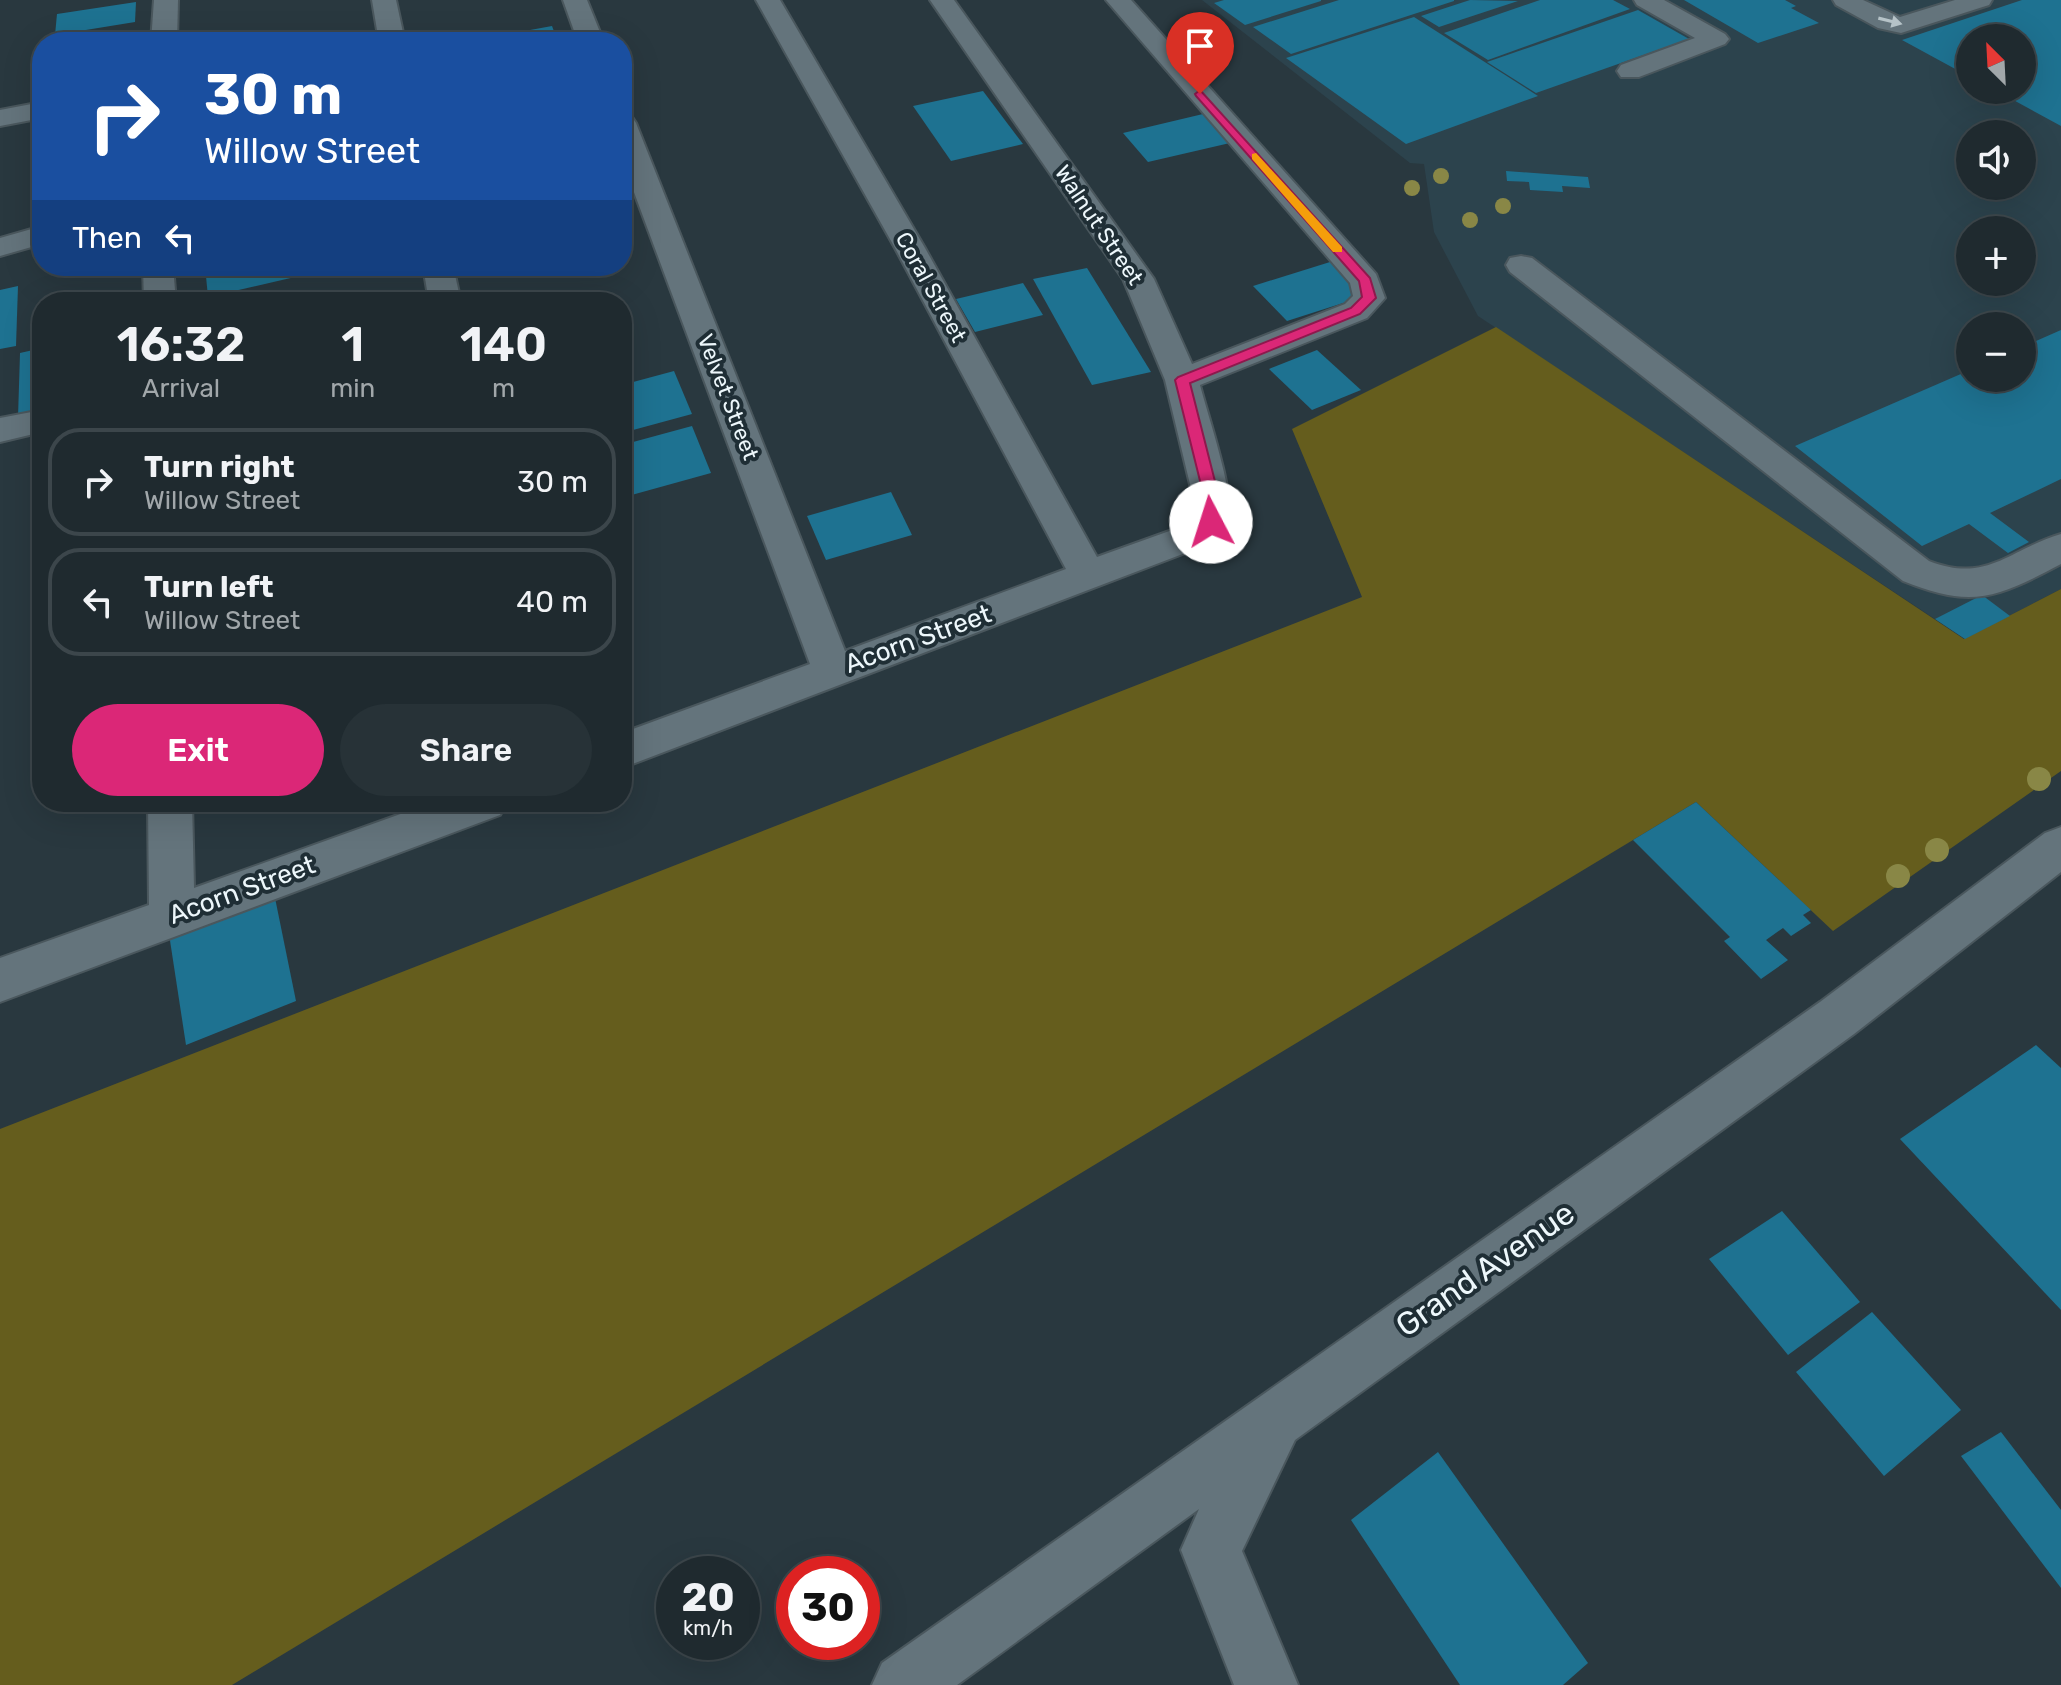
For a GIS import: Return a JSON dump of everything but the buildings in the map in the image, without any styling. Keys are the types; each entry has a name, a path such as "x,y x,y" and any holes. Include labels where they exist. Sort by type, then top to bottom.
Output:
{"street":[{"path":"164,32 166,0"},
{"path":"384,0 390,32"},
{"path":"575,0 587,32"},
{"name":"Coral Street","path":"768,0 910,248 1089,576"},
{"name":"Walnut Street","path":"942,0 1138,279 1182,380 1212,501 1211,522"},
{"path":"1118,0 1365,281 1369,298 1356,311 1182,380"},
{"path":"1630,71 1716,39 1646,0"},
{"path":"1845,0 1894,25 1980,0"},
{"path":"0,118 32,112"},
{"name":"Velvet Street","path":"632,149 833,671"},
{"path":"0,247 32,238"},
{"path":"0,263 32,263"},
{"path":"1521,265 1916,571 1953,585 1985,585 2061,547"},
{"path":"0,430 32,423"},
{"name":"Acorn Street","path":"632,747 1188,538 1211,522"},
{"path":"170,812 172,915"},
{"name":"Acorn Street","path":"0,980 457,812"},
{"name":"Grand Avenue","path":"904,1685 1837,1018 2061,846"},
{"path":"1266,1685 1211,1550 1275,1417"}],"shaded area":[{"path":"1202,0 2061,0 2061,589 1965,639 1478,316 1434,232 1424,164 1410,163"},
{"path":"1496,327 1964,639 2061,589 2061,771 1833,931 1696,802 232,1685 0,1685 0,1129 1362,597 1292,429"}],"slow traffic":[{"path":"1256,156 1338,249"}],"route":[{"path":"1200,94 1365,281 1369,298 1356,311 1182,380 1212,501 1211,522"}]}
